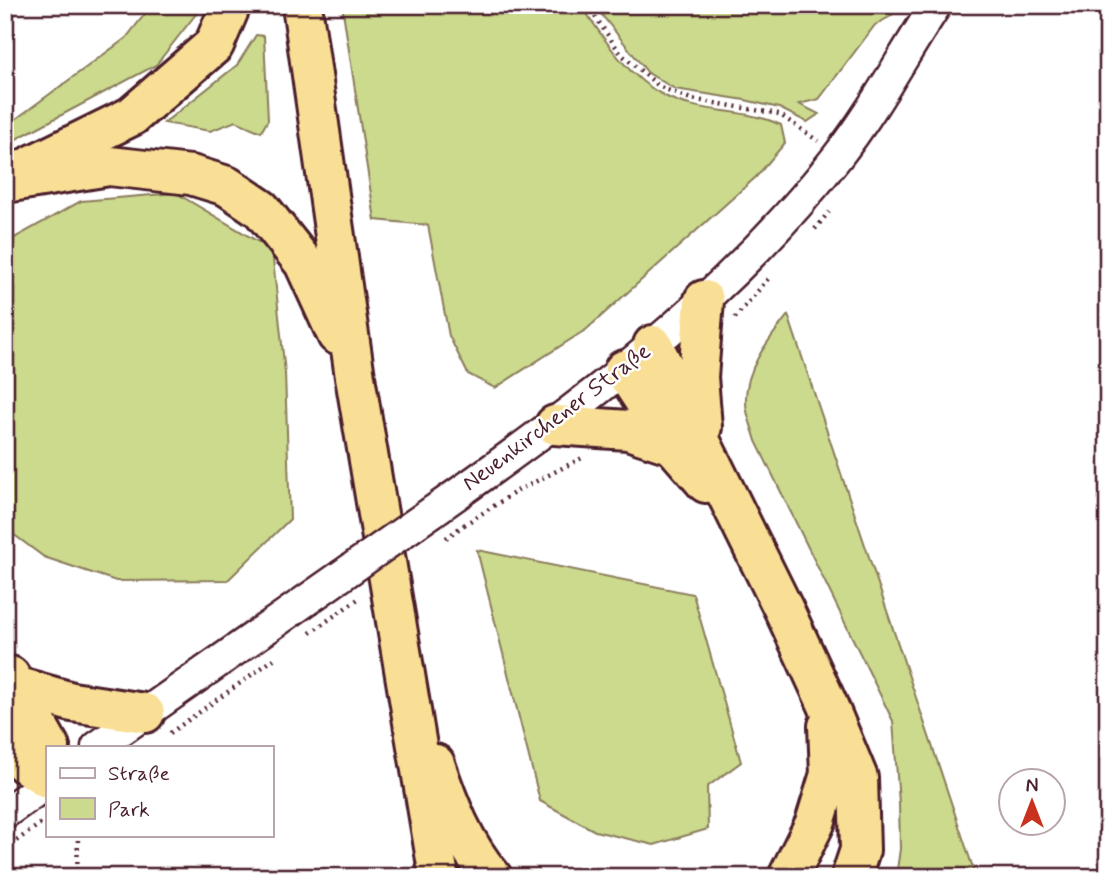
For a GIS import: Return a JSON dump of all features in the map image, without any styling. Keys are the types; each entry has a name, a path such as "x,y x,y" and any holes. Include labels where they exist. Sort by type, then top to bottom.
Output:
{"highway":[{"path":"5,181 132,116 214,45 232,5"},
{"path":"302,5 355,377 439,877"},
{"path":"5,181 109,166 191,175 227,186 261,209 304,263 355,377"},
{"path":"688,444 698,377 704,300"},
{"path":"653,345 688,444"},
{"path":"624,370 688,444 737,520 827,703 858,778 860,849 851,877"},
{"path":"555,425 628,430 688,444"},
{"path":"404,676 448,802 480,864 492,877"},
{"path":"12,678 72,702 152,727"},
{"path":"12,678 49,746"},
{"path":"788,877 815,823 830,774 827,703"},
{"path":"5,726 24,764 46,779"}],"street":[{"name":"Neuenkirchener Straße","path":"100,746 152,727 341,576 555,425 624,370 704,300 771,233 839,155 936,5"},
{"path":"5,813 46,781"}],"path":[{"path":"587,5 621,54 660,87 691,100 779,114 839,155"},
{"path":"300,640 310,633"},
{"path":"152,727 280,654"},
{"path":"5,849 46,820"},
{"path":"77,877 78,836"}],"green space":[{"path":"152,5 203,5 156,65 5,145 5,127 126,38"},
{"path":"342,5 581,5 617,56 651,88 693,106 753,116 781,125 785,143 756,177 587,329 495,388 468,374 449,336 428,225 375,220"},
{"path":"594,5 898,5 891,16 875,25 819,99 799,104 819,114 807,122 779,108 675,89 648,73"},
{"path":"256,35 264,36 268,120 261,132 236,121 210,131 164,123 237,65"},
{"path":"176,193 272,250 285,373 290,519 228,580 116,581 44,557 5,528 5,243 81,201"},
{"path":"788,315 976,877 896,877 900,849 893,721 756,441 747,412 746,391 753,367"},
{"path":"477,550 693,594 741,762 707,787 708,829 654,845 595,831 540,801"}]}
